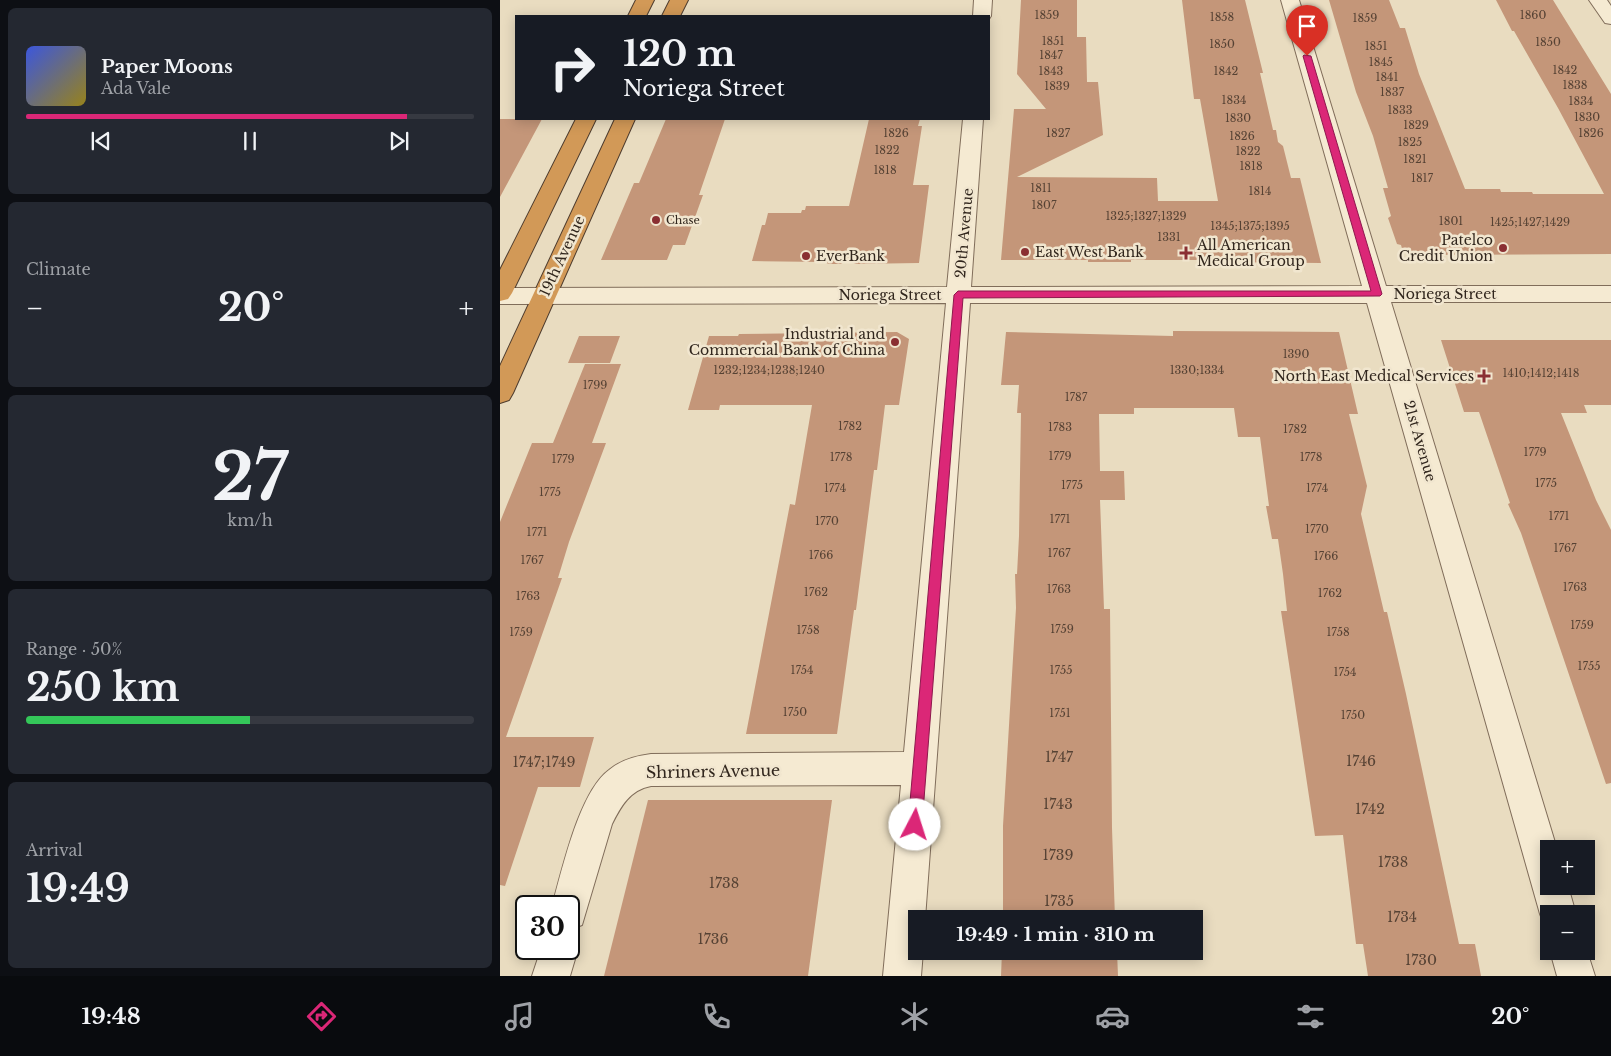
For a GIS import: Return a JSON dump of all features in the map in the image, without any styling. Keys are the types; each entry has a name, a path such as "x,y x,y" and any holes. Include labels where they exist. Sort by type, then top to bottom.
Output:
{"highway":[{"path":"638,15 645,0"},
{"path":"672,15 679,0"},
{"path":"500,295 586,120"},
{"name":"19th Avenue","path":"500,393 625,120"}],"street":[{"path":"982,15 983,0"},
{"name":"21st Avenue","path":"1290,0 1540,851"},
{"path":"1598,0 1611,19"},
{"name":"20th Avenue","path":"902,976 973,120"},
{"name":"Noriega Street","path":"500,295 1611,294"},
{"name":"Shriners Avenue","path":"574,895 598,811 613,788 631,774 651,770 920,768"},
{"path":"551,976 556,960"},
{"path":"1572,960 1576,976"}],"building":[{"path":"1021,0 1077,0 1077,37 1086,37 1087,82 1098,82 1103,135 1017,177 1157,178 1158,201 1218,201 1200,99 1194,99 1182,0 1245,0 1263,73 1260,73 1273,130 1276,130 1278,142 1283,146 1291,178 1300,178 1321,263 1200,262 1200,260 1088,262 1088,260 1001,260 1014,109 1046,109 1017,74"},
{"path":"1329,0 1389,0 1400,28 1405,28 1419,74 1465,189 1500,189 1501,192 1532,192 1533,194 1604,194 1558,108 1514,31 1512,31 1496,0 1553,0 1611,94 1611,254 1416,255 1413,252 1403,252 1401,245 1397,244 1388,218 1391,216 1383,188 1388,188 1373,136 1356,92"},
{"path":"500,119 541,120 500,197"},
{"path":"666,120 725,120 699,195 703,195 685,245 673,245 667,260 601,260 634,183 639,183"},
{"path":"869,120 920,120 918,126 922,126 913,185 929,185 919,263 856,264 848,261 840,264 829,264 824,262 752,261 762,225 765,225 768,213 801,213 802,210 805,210 806,206 849,206"},
{"path":"1173,331 1339,332 1358,414 1349,414 1367,486 1361,514 1406,694 1459,944 1475,944 1481,976 1368,976 1363,944 1356,944 1343,835 1315,836 1281,611 1287,611 1283,574 1278,539 1272,539 1266,506 1269,506 1260,437 1238,437 1234,408 1134,408 1134,414 1099,414 1100,471 1124,471 1125,500 1100,500 1104,609 1110,609 1115,910 1003,910 1003,826 1016,608 1015,574 1017,574 1019,536 1021,413 1017,413 1019,385 1001,385 1006,332 1173,336"},
{"path":"897,332 909,339 899,405 885,405 877,470 874,470 856,610 854,610 837,734 746,734 790,504 795,505 812,405 720,405 719,410 688,410 709,336"},
{"path":"579,336 620,336 610,363 568,363"},
{"path":"1441,340 1611,340 1611,405 1584,405 1587,413 1561,413 1596,500 1611,530 1611,783 1606,784 1521,533 1508,504 1510,503 1479,412 1464,412"},
{"path":"585,364 621,364 592,443 606,443 569,542 558,578 562,578 506,737 594,737 580,787 538,787 505,886 500,885 500,522 532,443 553,443"},
{"path":"648,800 832,800 808,976 604,976"},
{"path":"1002,960 1117,960 1118,976 1001,976"}],"place":[{"name":"Chase","path":"656,220"},
{"name":"Patelco Credit Union","path":"1503,248"},
{"name":"East West Bank","path":"1025,252"},
{"name":"All American Medical Group","path":"1186,253"},
{"name":"EverBank","path":"806,256"},
{"name":"Industrial and Commercial Bank of China","path":"895,342"},
{"name":"North East Medical Services","path":"1484,376"}],"route":[{"path":"915,825 958,295 1377,294 1307,56"}]}
